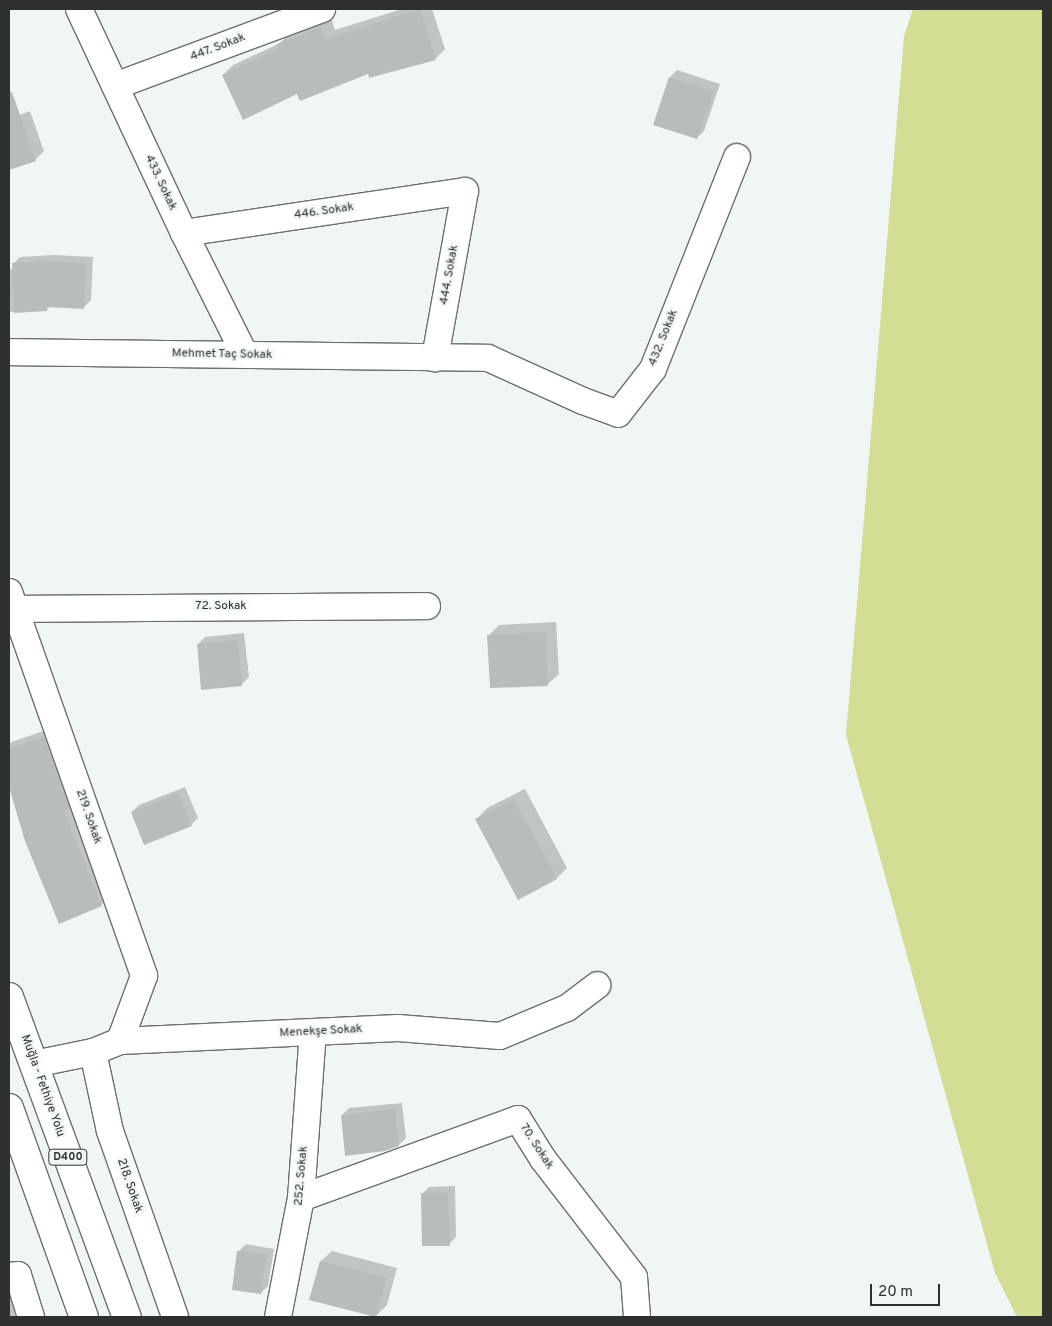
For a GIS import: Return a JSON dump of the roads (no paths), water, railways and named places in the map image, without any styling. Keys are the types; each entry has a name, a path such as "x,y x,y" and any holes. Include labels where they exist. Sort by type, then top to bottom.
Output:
{"highway":[{"name":"Muğla - Fethiye Yolu","path":"9,997 127,1317"},
{"name":"D400","path":"9,1108 84,1317"}],"street":[{"name":"433. Sokak","path":"79,9 184,233 245,355"},
{"name":"447. Sokak","path":"115,86 322,9"},
{"name":"432. Sokak","path":"435,358 488,358 583,401 618,414 653,369 737,157"},
{"name":"446. Sokak","path":"184,233 465,192"},
{"name":"444. Sokak","path":"435,358 465,192"},
{"name":"Mehmet Taç Sokak","path":"9,352 435,358"},
{"name":"72. Sokak","path":"12,600 427,606"},
{"name":"219. Sokak","path":"12,600 144,976 120,1041"},
{"name":"Menekşe Sokak","path":"34,1064 93,1052 120,1041 398,1028 500,1036 568,1008 597,985"},
{"name":"252. Sokak","path":"278,1317 301,1198 313,1032"},
{"name":"218. Sokak","path":"93,1052 110,1130 174,1317"},
{"name":"70. Sokak","path":"301,1198 518,1119 543,1159 634,1277 637,1317"},
{"path":"14,1276 31,1317"}]}
